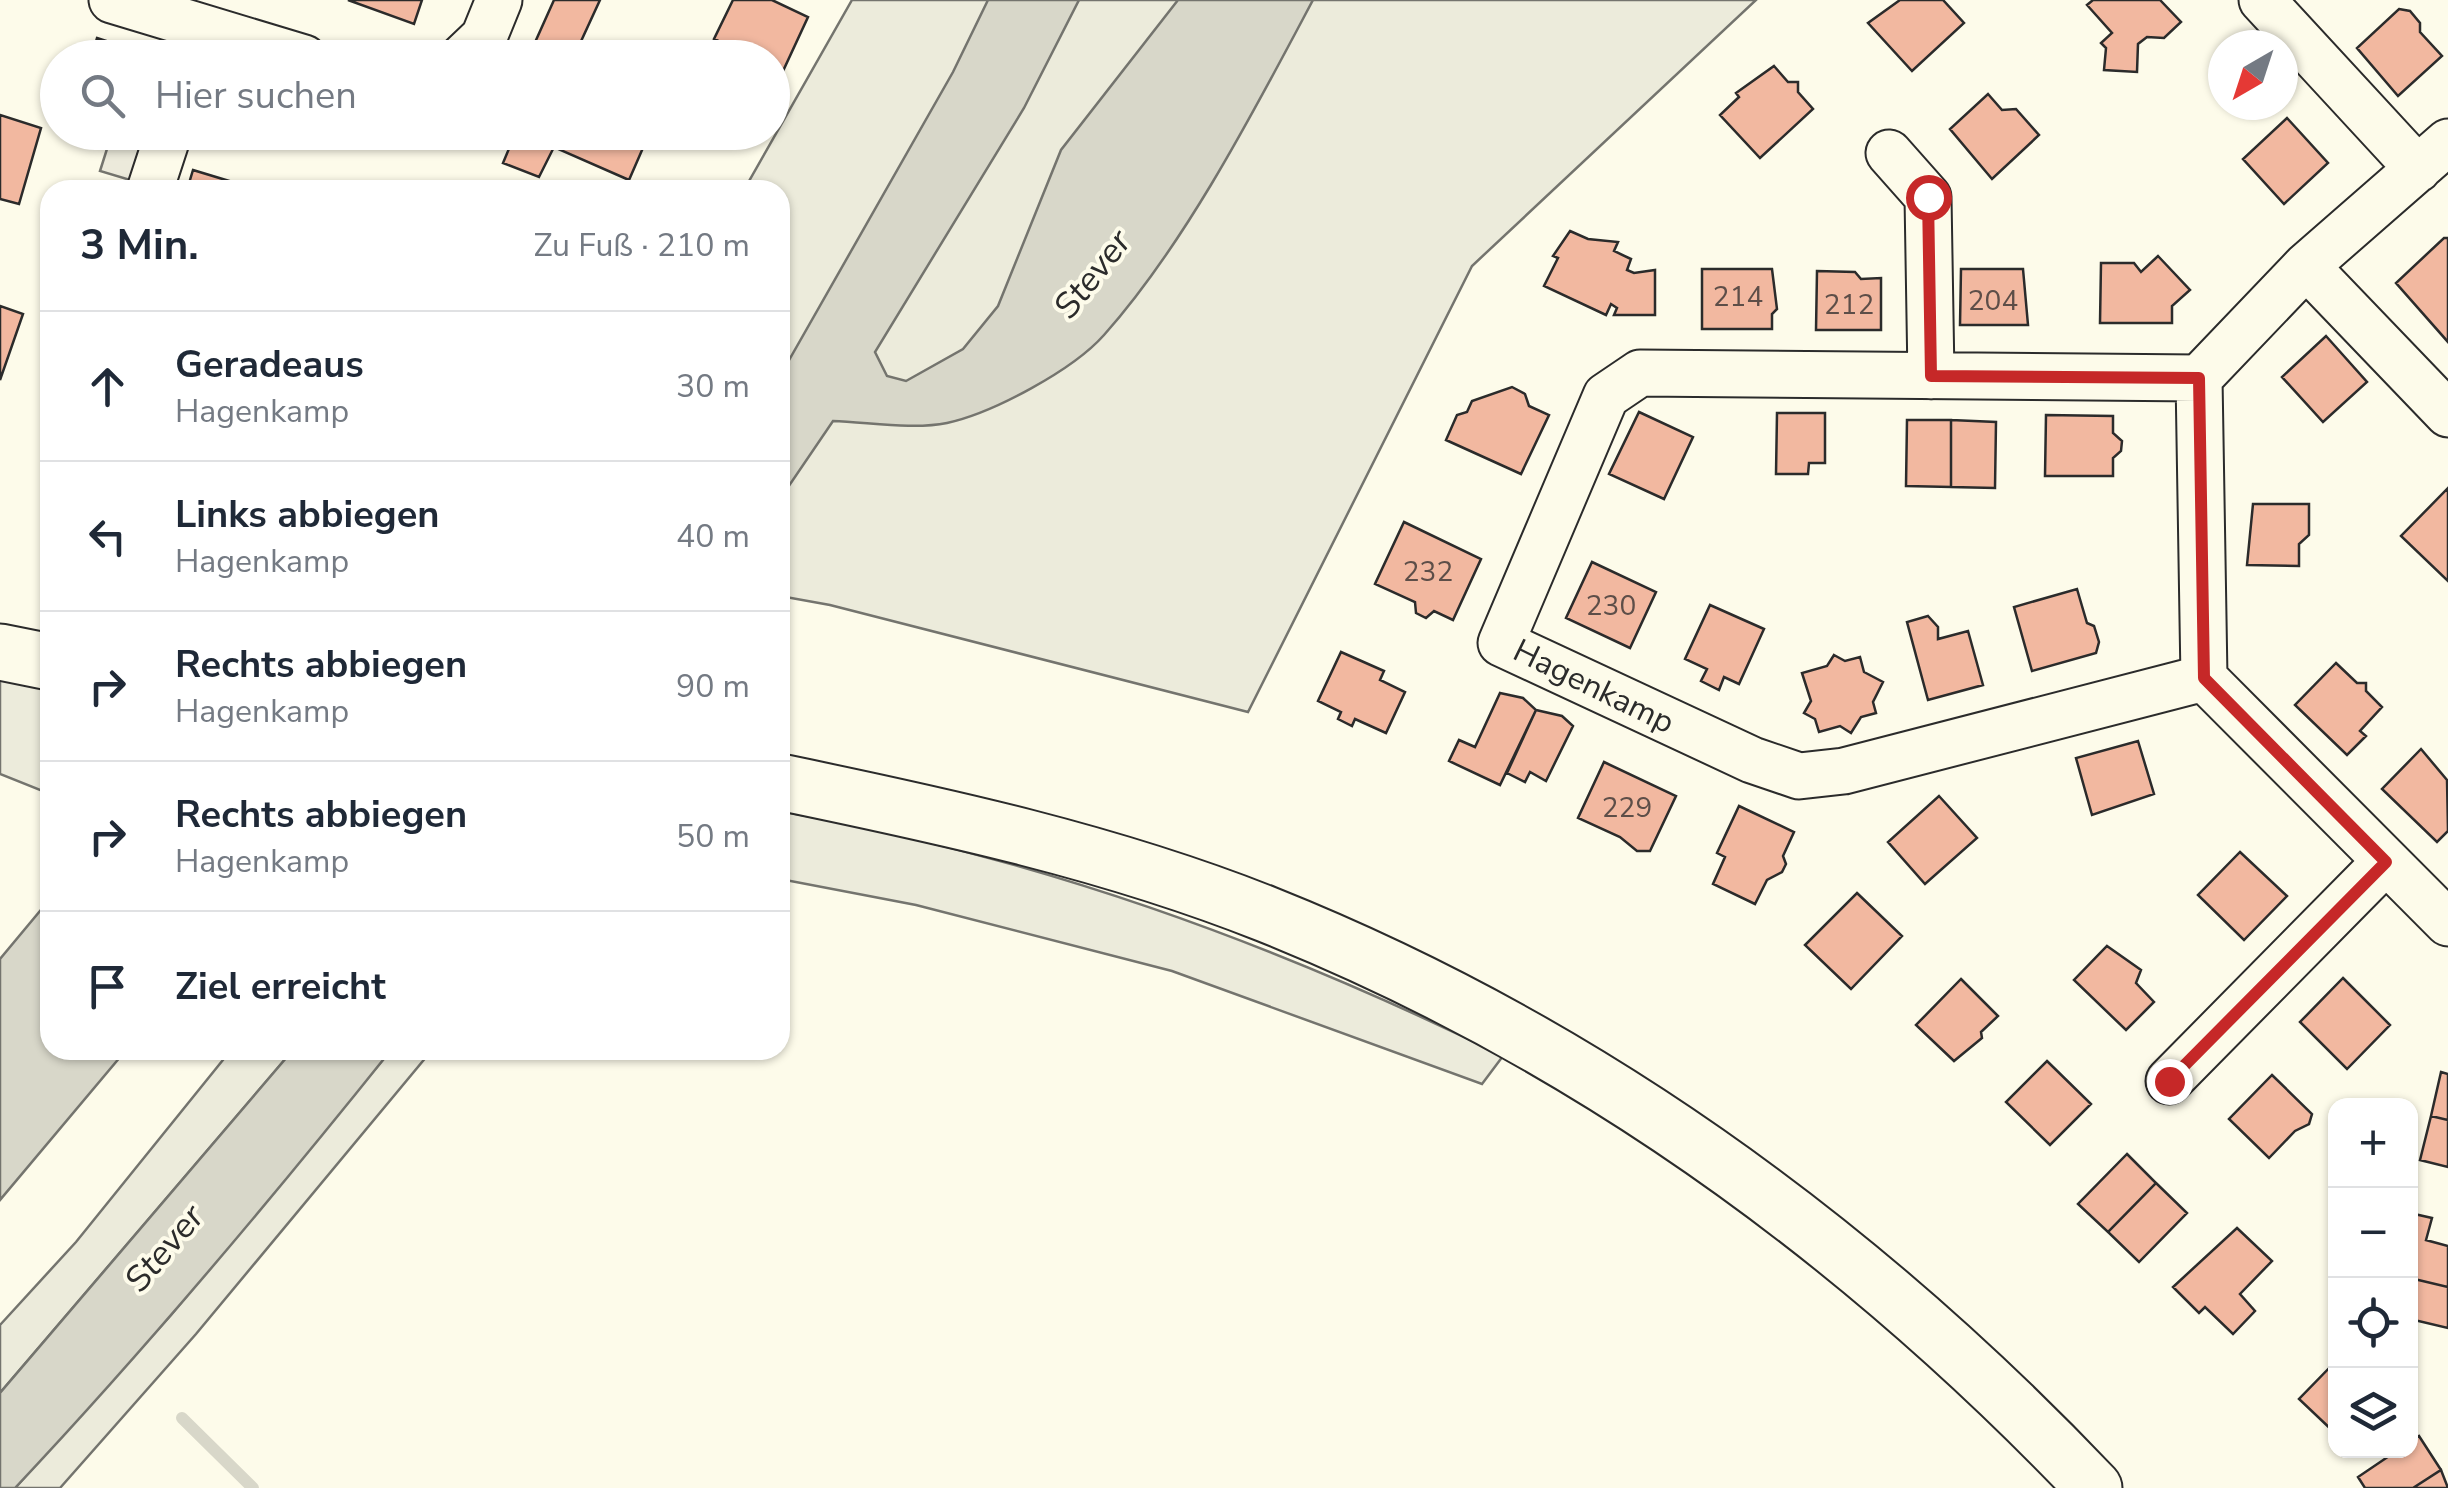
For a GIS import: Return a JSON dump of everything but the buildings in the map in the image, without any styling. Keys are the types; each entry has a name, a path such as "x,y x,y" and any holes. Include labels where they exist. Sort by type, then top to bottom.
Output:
{"main road":[{"path":"0,652 40,660"},
{"path":"790,784 1001,830 1266,914 1503,1024 1618,1091 1759,1186 1898,1298 2020,1410 2094,1488"}],"street":[{"path":"112,0 193,40"},
{"path":"481,40 499,0"},
{"path":"2262,0 2433,155 2306,266 2199,378 2204,678 2448,923"},
{"path":"153,180 162,150"},
{"path":"1888,154 1928,197 1931,376"},
{"path":"2306,266 2448,414"},
{"name":"Hagenkamp","path":"2199,378 1640,373 1606,396 1501,642 1752,760 1799,776 1844,771 2204,678"},
{"path":"2169,1081 2386,862"}],"shaded area":[{"path":"852,0 1756,0 1472,266 1248,712 790,598 790,180 750,180 767,150 790,150 790,109"},
{"path":"107,150 139,150 130,180 100,171"},
{"path":"0,676 40,683 40,790 0,774"},
{"path":"790,813 968,852 1150,908 1328,976 1503,1056 1482,1084 1172,971 916,905 790,881"},
{"path":"223,1060 284,1060 0,1393 0,1325 76,1242"},
{"path":"383,1060 424,1060 196,1334 60,1488 15,1488 171,1315"}],"water":[{"name":"Stever","path":"988,0 1079,0 1024,108 875,352 887,376 906,381 963,349 998,306 1061,150 1178,0 1313,0 1191,217 1134,299 1090,348 1031,388 966,418 919,426 833,421 790,484 790,358 953,72"},
{"path":"40,911 40,1060 118,1060 0,1200 0,959"},
{"name":"Stever","path":"284,1060 383,1060 254,1218 113,1382 15,1488 0,1488 0,1393"}],"waterway":[{"path":"182,1418 253,1488"}],"route":[{"path":"1928,197 1931,376 2199,378 2204,678 2386,862 2169,1081"}]}
